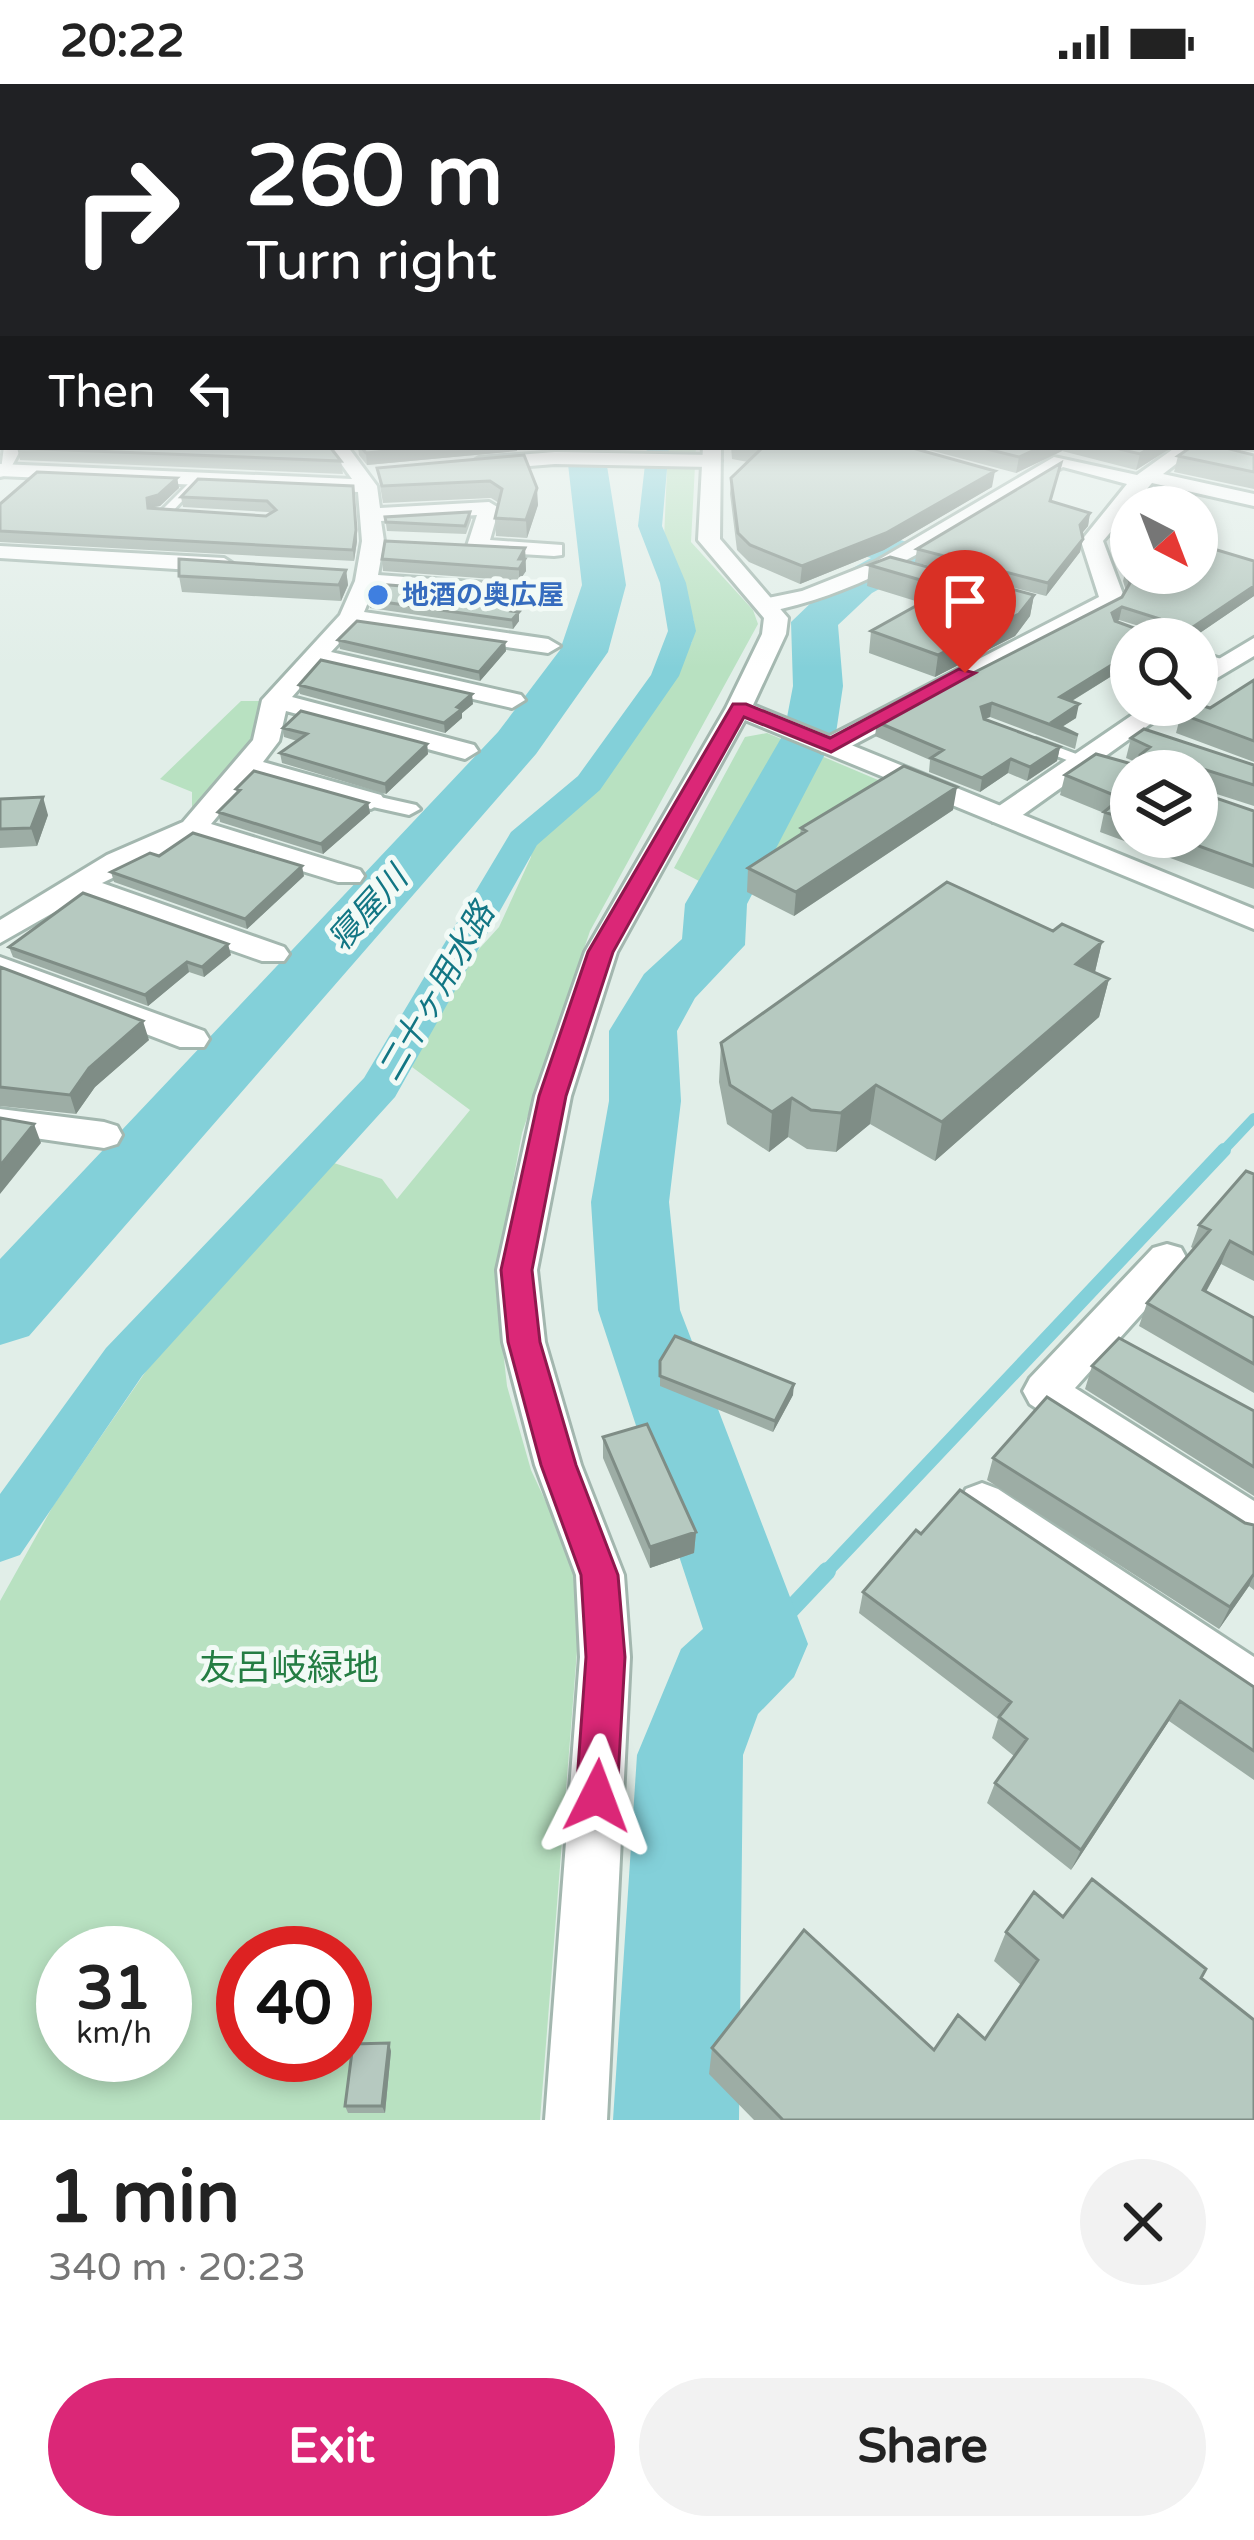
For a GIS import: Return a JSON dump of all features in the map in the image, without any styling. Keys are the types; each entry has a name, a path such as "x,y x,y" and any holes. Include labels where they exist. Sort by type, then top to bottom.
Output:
{"street":[{"path":"0,934 117,861 193,828 266,741 275,700 350,616 359,575 379,533 370,479 201,478"},
{"path":"576,2120 605,1657 600,1575 558,1465 524,1342 517,1270 553,1096 601,952 740,708 775,634 776,619 767,605 709,540 707,478"},
{"path":"994,478 1017,484"},
{"path":"767,605 805,601 886,566 1028,478"},
{"path":"1142,478 1254,500"},
{"path":"831,746 1108,601 1112,594 1092,541 1110,511 1142,478"},
{"path":"379,533 489,508 468,546 554,550"},
{"path":"0,552 253,566"},
{"path":"886,566 922,574"},
{"path":"359,575 552,595"},
{"path":"1037,605 1078,617"},
{"path":"350,616 548,646"},
{"path":"1218,670 1254,645"},
{"path":"317,656 512,700"},
{"path":"275,700 465,751"},
{"path":"740,708 1254,920"},
{"path":"1003,816 1093,761 1132,726"},
{"path":"1127,729 1170,744"},
{"path":"249,766 409,809"},
{"path":"193,828 349,876"},
{"path":"77,885 273,954"},
{"path":"0,967 192,1039"},
{"path":"0,1121 104,1135"},
{"path":"1167,1258 1045,1391 1254,1526"},
{"path":"1102,1330 1140,1352"},
{"path":"982,1503 1248,1668"}],"lane":[{"path":"186,514 161,513 199,478"},
{"path":"1218,662 1226,665"},
{"path":"1025,739 1093,761"}],"green space":[{"name":"友呂岐緑地","path":"667,478 694,478 691,542 753,610 758,624 590,931 522,1133 495,1278 507,1386 531,1470 573,1560 581,1600 540,2120 0,2120 0,1601 53,1506 153,1361 334,1163 382,1179 397,1199 470,1110 412,1067 459,971 499,927 532,845 605,781 692,642 694,621 664,539"},
{"path":"241,701 262,701 251,745 205,807 192,807 192,792 160,779"},
{"path":"767,733 897,788 726,895 674,868 745,737"}],"building":[{"path":"30,478 177,478 158,495 147,498 148,508 266,516 276,510 267,501 181,497 198,479 353,486 356,530 353,550 0,531 0,504"},
{"path":"380,478 533,478 537,488 526,520 495,518 502,489 490,481 382,486"},
{"path":"731,478 983,478 886,533 802,566 750,545 738,533"},
{"path":"1036,478 1057,478 1050,501 1090,513 1080,525 1083,539 1048,583 917,549"},
{"path":"470,512 465,526 386,522 385,517"},
{"path":"385,541 525,548 519,559 525,559 519,569 382,559"},
{"path":"1218,550 1254,561 1254,586 1206,618 1157,618 1122,607 1112,613 1110,666 1060,697 1079,704 1052,722 1078,735 992,703 981,707 984,719 1060,747 1030,767 1011,759 982,778 931,758 943,750 877,722 1122,597 1218,594"},
{"path":"890,557 1034,595 1019,614 938,655 871,631 948,588 869,565"},
{"path":"179,559 346,570 339,585 179,576"},
{"path":"376,584 521,595 511,611 519,612 512,620 369,600"},
{"path":"357,621 505,642 479,672 338,640"},
{"path":"321,660 472,694 444,723 299,685"},
{"path":"1254,680 1254,741 1213,726 1218,726 1218,703"},
{"path":"301,711 427,744 385,784 280,753 307,734 283,728"},
{"path":"1144,729 1208,750 1146,750 1150,747 1131,738"},
{"path":"1218,753 1254,765 1254,785 1218,774"},
{"path":"1096,754 1110,758 1110,793 1065,775"},
{"path":"904,766 957,787 796,892 748,868 806,831 801,828"},
{"path":"254,771 368,803 321,844 218,812"},
{"path":"43,797 31,828 0,829 0,799"},
{"path":"1218,799 1254,811 1254,866 1218,853"},
{"path":"193,833 302,866 245,919 111,872 150,853 159,856"},
{"path":"947,882 1053,931 1062,924 1102,942 1076,964 1109,979 942,1122 876,1085 841,1113 811,1110 792,1098 772,1112 730,1085 721,1043"},
{"path":"83,893 228,944 202,967 187,962 145,995 9,947"},
{"path":"0,967 143,1021 89,1068 70,1095 0,1087"},
{"path":"0,1118 34,1124 0,1166"},
{"path":"1246,1171 1254,1174 1254,1254 1230,1241 1203,1290 1254,1318 1254,1364 1147,1303 1210,1230 1199,1225"},
{"path":"675,1336 794,1384 775,1421 660,1376 660,1361"},
{"path":"1119,1338 1254,1411 1254,1467 1092,1366"},
{"path":"1047,1397 1254,1525 1254,1574 1230,1607 993,1458"},
{"path":"647,1424 696,1532 650,1547 603,1437"},
{"path":"960,1490 1254,1687 1254,1751 1180,1701 1081,1850 995,1783 1027,1739 999,1717 1011,1702 863,1592 916,1530 921,1534"},
{"path":"1092,1879 1206,1969 1201,1978 1254,2020 1254,2120 783,2120 712,2048 804,1930 934,2050 958,2015 985,2039 1038,1960 1006,1932 1034,1892 1063,1917"},
{"path":"372,2043 389,2043 382,2106 345,2106 348,2082 372,2082"}],"waterway":[{"name":"寝屋川","path":"0,1313 517,743 584,652 604,585 589,478"},
{"name":"二十ヶ用水路","path":"0,1538 124,1362 380,1087 523,839 589,783 665,676 682,631 673,583 650,526 655,478"},
{"path":"676,2120 690,1755 717,1684 758,1644 639,1310 630,1202 645,1101 643,1031 667,988 713,945 716,904 804,749 818,686 814,622 856,584 908,556 820,529 839,519 794,500 790,478"},
{"path":"1221,1153 1254,1118"},
{"path":"824,1574 1224,1150"},
{"path":"758,1644 827,1571"}],"place":[{"name":"地酒の奥広屋","path":"378,595"}],"route":[{"path":"597,1796 605,1657 600,1575 558,1465 524,1342 517,1270 553,1096 601,952 740,708 831,746 965,673"}]}
